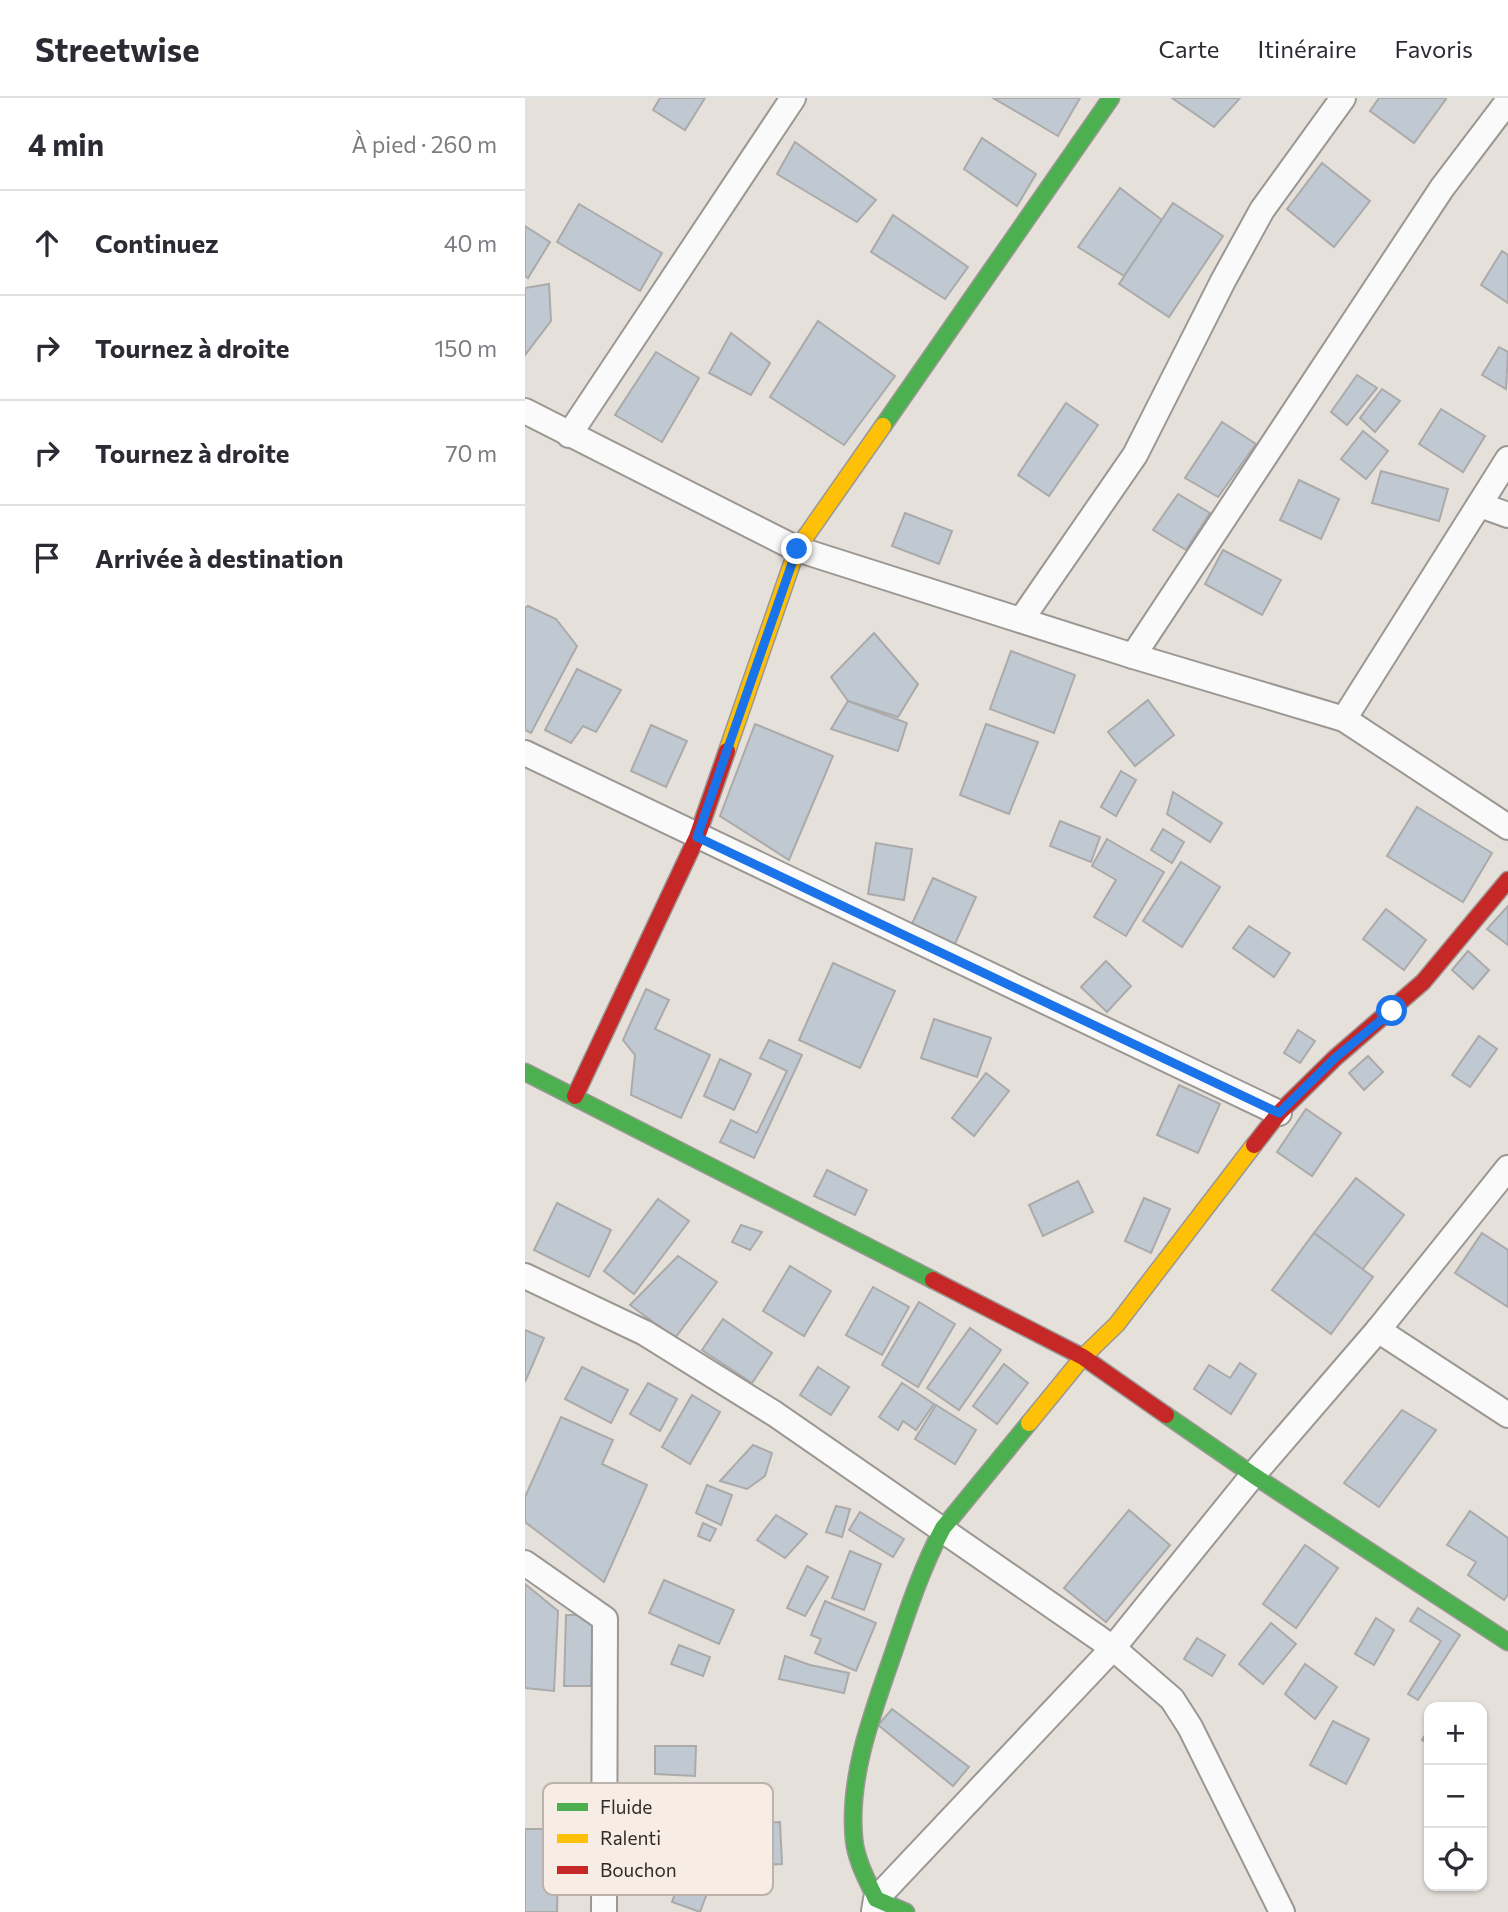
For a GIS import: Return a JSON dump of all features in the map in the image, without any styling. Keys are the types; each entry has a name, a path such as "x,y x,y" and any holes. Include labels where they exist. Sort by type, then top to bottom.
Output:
{"street":[{"path":"569,435 793,98"},
{"path":"575,1096 697,837 797,549 1111,98"},
{"path":"1021,620 1135,456 1262,210 1343,98"},
{"path":"1133,656 1442,188 1508,101"},
{"path":"525,411 797,549 1133,656 1344,719 1508,827"},
{"path":"1344,719 1508,460"},
{"path":"1480,505 1508,515"},
{"path":"525,753 1279,1113"},
{"path":"875,1905 853,1841 853,1795 865,1741 910,1604 927,1558 943,1528 1083,1357 1117,1324 1279,1113 1335,1058 1423,982 1508,880"},
{"path":"525,1072 1083,1357 1254,1475 1508,1642"},
{"path":"875,1905 1113,1648 1254,1475 1378,1330 1508,1168"},
{"path":"525,1276 645,1333 775,1415 943,1528 1113,1648 1153,1681 1172,1699 1190,1727 1282,1912"},
{"path":"1378,1330 1508,1415"},
{"path":"525,1563 605,1619 604,1783"},
{"path":"875,1905 906,1912"}],"building":[{"path":"660,98 705,98 685,130 653,110"},
{"path":"993,98 1080,98 1058,136"},
{"path":"1172,98 1240,98 1214,127"},
{"path":"1379,98 1446,99 1414,143 1370,111"},
{"path":"982,138 1036,174 1017,206 964,169"},
{"path":"795,142 876,200 857,222 777,174"},
{"path":"1322,163 1370,201 1334,247 1287,209"},
{"path":"1120,188 1162,220 1124,276 1078,247"},
{"path":"1173,203 1223,236 1169,317 1119,284"},
{"path":"579,204 662,253 640,291 557,242"},
{"path":"893,215 968,267 945,299 871,252"},
{"path":"525,226 550,242 528,278 525,276"},
{"path":"1502,251 1508,255 1508,303 1481,285"},
{"path":"549,284 551,321 525,355 525,288"},
{"path":"818,321 895,376 844,445 770,397"},
{"path":"731,333 770,363 751,395 709,373"},
{"path":"1499,347 1508,352 1506,389 1482,375"},
{"path":"656,352 699,378 662,442 615,415"},
{"path":"1357,375 1377,388 1347,425 1331,412"},
{"path":"1382,389 1400,401 1375,432 1360,418"},
{"path":"1066,403 1098,425 1049,496 1018,475"},
{"path":"1441,409 1485,436 1463,472 1419,444"},
{"path":"1222,422 1256,444 1218,497 1185,478"},
{"path":"1363,431 1388,451 1366,479 1341,459"},
{"path":"1381,471 1448,489 1439,521 1372,503"},
{"path":"1299,480 1339,499 1321,539 1280,520"},
{"path":"1178,494 1210,513 1186,550 1153,530"},
{"path":"905,513 952,531 939,564 892,546"},
{"path":"1223,550 1281,580 1262,615 1205,584"},
{"path":"528,606 556,619 577,646 531,733 525,730 525,608"},
{"path":"874,633 918,684 898,717 848,701 831,677"},
{"path":"1011,651 1075,675 1054,733 990,709"},
{"path":"577,669 621,690 596,732 583,726 571,743 545,730"},
{"path":"1148,700 1174,735 1135,766 1108,732"},
{"path":"848,701 907,723 898,751 831,729"},
{"path":"755,724 833,756 789,860 720,816"},
{"path":"986,724 1038,742 1009,814 960,795"},
{"path":"651,725 687,741 666,787 631,771"},
{"path":"1121,771 1136,780 1116,816 1101,807"},
{"path":"1173,792 1222,823 1210,842 1167,814"},
{"path":"1417,807 1492,853 1463,902 1387,856"},
{"path":"1060,821 1100,837 1091,862 1050,846"},
{"path":"1163,829 1184,842 1172,863 1151,850"},
{"path":"1107,839 1164,872 1126,936 1094,917 1116,880 1092,866"},
{"path":"876,843 912,849 904,900 868,894"},
{"path":"1181,862 1220,887 1182,947 1143,921"},
{"path":"933,878 976,897 954,946 911,926"},
{"path":"1508,906 1508,945 1487,929"},
{"path":"1386,909 1426,940 1404,970 1363,939"},
{"path":"1249,926 1290,953 1274,977 1233,948"},
{"path":"1468,951 1489,970 1473,989 1452,970"},
{"path":"1106,961 1131,986 1107,1012 1081,987"},
{"path":"833,963 895,991 860,1068 799,1040"},
{"path":"646,989 669,1000 655,1029 710,1055 681,1118 631,1095 635,1055 623,1040"},
{"path":"934,1019 991,1038 977,1077 921,1058"},
{"path":"1298,1030 1315,1041 1300,1063 1284,1053"},
{"path":"1479,1036 1497,1049 1470,1087 1452,1075"},
{"path":"769,1040 802,1055 754,1158 720,1142 731,1120 757,1133 787,1071 760,1058"},
{"path":"1368,1056 1383,1072 1364,1090 1349,1073"},
{"path":"720,1059 751,1074 734,1110 704,1096"},
{"path":"986,1073 1009,1091 974,1136 952,1118"},
{"path":"1179,1085 1220,1104 1198,1153 1157,1135"},
{"path":"1306,1109 1341,1133 1312,1176 1277,1152"},
{"path":"827,1170 867,1190 855,1215 814,1196"},
{"path":"1356,1178 1404,1215 1362,1270 1314,1233"},
{"path":"1078,1181 1093,1212 1043,1236 1029,1205"},
{"path":"1144,1198 1170,1209 1151,1253 1125,1241"},
{"path":"658,1199 689,1221 634,1294 604,1271"},
{"path":"557,1203 611,1230 589,1277 534,1250"},
{"path":"741,1225 762,1232 750,1250 732,1242"},
{"path":"1314,1233 1373,1277 1331,1334 1272,1290"},
{"path":"1482,1233 1508,1250 1508,1307 1455,1273"},
{"path":"678,1256 717,1282 675,1338 630,1305"},
{"path":"790,1266 831,1291 804,1336 763,1311"},
{"path":"873,1287 909,1307 882,1355 846,1335"},
{"path":"919,1302 955,1324 918,1387 882,1365"},
{"path":"723,1319 772,1353 752,1383 702,1350"},
{"path":"970,1328 1001,1350 959,1410 927,1388"},
{"path":"525,1330 544,1338 525,1382"},
{"path":"1240,1363 1256,1374 1231,1414 1194,1389 1209,1365 1230,1378"},
{"path":"1004,1364 1028,1383 997,1424 973,1406"},
{"path":"582,1367 628,1390 611,1423 565,1399"},
{"path":"818,1367 849,1387 831,1415 800,1395"},
{"path":"648,1383 677,1399 660,1431 630,1414"},
{"path":"902,1383 934,1404 916,1430 903,1421 898,1430 879,1417"},
{"path":"692,1395 720,1412 690,1464 662,1447"},
{"path":"936,1405 976,1430 955,1464 915,1439"},
{"path":"1402,1410 1436,1430 1379,1507 1344,1483"},
{"path":"561,1417 613,1440 602,1464 647,1485 604,1582 525,1522 525,1497"},
{"path":"753,1445 772,1453 765,1476 747,1489 720,1481"},
{"path":"707,1485 732,1495 721,1525 696,1513"},
{"path":"836,1506 850,1509 842,1537 826,1532"},
{"path":"1129,1510 1170,1545 1106,1622 1064,1588"},
{"path":"1470,1511 1508,1538 1508,1594 1504,1600 1468,1575 1476,1562 1447,1545"},
{"path":"860,1512 904,1539 893,1557 849,1530"},
{"path":"776,1515 807,1534 785,1558 757,1540"},
{"path":"703,1523 716,1529 710,1541 698,1536"},
{"path":"1305,1545 1338,1568 1296,1628 1263,1604"},
{"path":"850,1551 881,1564 864,1610 832,1598"},
{"path":"807,1566 828,1577 805,1616 787,1608"},
{"path":"664,1580 734,1610 719,1644 649,1613"},
{"path":"525,1584 558,1611 554,1691 525,1688"},
{"path":"825,1601 876,1623 856,1671 815,1653 821,1639 811,1635"},
{"path":"1418,1608 1460,1635 1418,1700 1408,1694 1441,1641 1410,1621"},
{"path":"566,1615 593,1615 591,1686 564,1686"},
{"path":"1376,1618 1394,1630 1374,1665 1355,1654"},
{"path":"1271,1623 1296,1644 1263,1684 1239,1664"},
{"path":"1197,1638 1225,1655 1212,1676 1184,1659"},
{"path":"679,1645 710,1657 703,1676 671,1664"},
{"path":"785,1656 810,1665 849,1673 844,1693 779,1679"},
{"path":"1305,1664 1337,1687 1315,1719 1285,1694"},
{"path":"892,1709 969,1767 953,1786 878,1725"},
{"path":"1333,1721 1369,1739 1346,1784 1310,1765"},
{"path":"655,1746 696,1746 695,1776 655,1774"},
{"path":"773,1822 780,1822 782,1864 773,1864"},
{"path":"525,1829 543,1829 543,1895 557,1895 557,1912 525,1912"},
{"path":"675,1895 706,1895 700,1912 672,1902"}],"traffic: fast":[{"path":"883,426 1111,98"},
{"path":"525,1072 933,1280"},
{"path":"1166,1415 1508,1642"},
{"path":"906,1912 876,1899 857,1855 853,1816 863,1746 909,1608 943,1528 1029,1423"}],"traffic: slow":[{"path":"727,751 797,549 883,426"},
{"path":"1029,1423 1083,1357 1117,1324 1254,1145"}],"traffic: jam":[{"path":"575,1096 697,837 727,751"},
{"path":"1254,1145 1279,1113 1335,1058 1423,982 1508,880"},
{"path":"933,1280 1083,1357 1166,1415"}],"route":[{"path":"797,549 697,837 1279,1113 1335,1058 1392,1011"}]}
